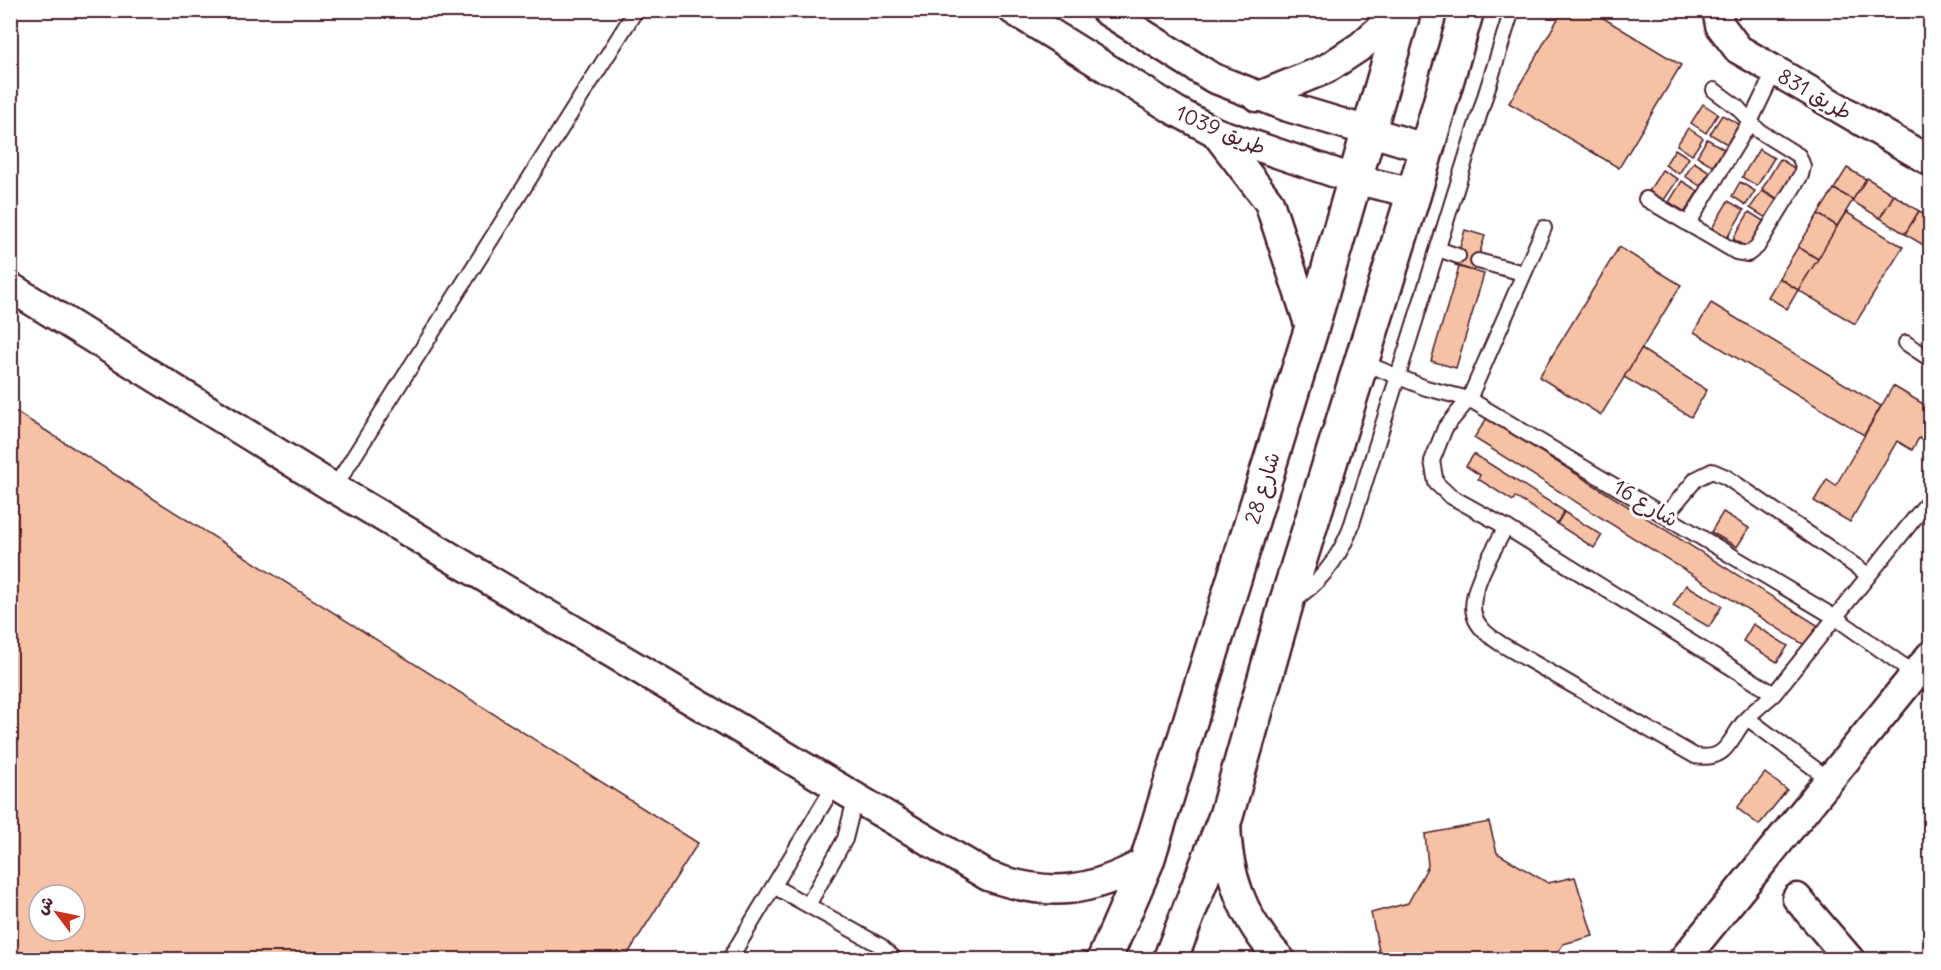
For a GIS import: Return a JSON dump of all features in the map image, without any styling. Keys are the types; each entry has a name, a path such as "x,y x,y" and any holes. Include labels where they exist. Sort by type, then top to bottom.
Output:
{"main road":[{"name":"شارع 28","path":"1104,960 1147,861 1311,330 1402,10"},
{"path":"1170,960 1226,816 1286,604 1428,149 1467,10"}],"street":[{"name":"طريق 1039","path":"1013,10 1176,111 1215,132 1353,179 1414,193"},
{"path":"1105,10 1213,78 1257,97 1428,149"},
{"path":"1257,97 1326,69 1361,46 1402,10"},
{"name":"طريق 831","path":"1717,10 1720,25 1738,49 1930,161"},
{"path":"1215,132 1269,202 1311,330"},
{"path":"10,287 334,488 844,793 988,876 1014,885 1042,890 1070,890 1097,885 1147,861"},
{"name":"شارع 16","path":"1683,960 1923,665"},
{"path":"1226,816 1226,847 1232,878 1242,908 1259,935 1281,960"},
{"path":"1797,898 1850,960"}],"lane":[{"path":"334,488 636,10"},
{"path":"1286,604 1319,581 1342,548 1400,378 1512,10"},
{"path":"1688,224 1750,122 1775,70"},
{"path":"1646,199 1736,252 1748,254 1757,247 1803,170 1801,161 1750,122 1732,103 1714,90"},
{"path":"1544,228 1469,399 1445,428 1432,461 1436,483 1450,496 1506,527 1774,694"},
{"path":"1438,249 1458,256"},
{"path":"1478,261 1523,273"},
{"path":"1906,343 1930,359"},
{"name":"شارع 16","path":"1362,362 1400,378 1469,399 1836,618 1923,665"},
{"path":"1666,515 1696,479 1712,471 1726,477 1867,574"},
{"path":"1506,527 1489,558 1475,597 1474,613 1481,627 1490,636 1695,756 1709,759 1722,752 1747,718 1774,694 1836,618 1867,574 1926,504"},
{"path":"1747,718 1830,780"},
{"path":"729,960 775,887 844,793"},
{"path":"808,905 845,839 844,793"},
{"path":"775,887 881,946 896,960"}],"building":[{"path":"1563,10 1590,10 1681,65 1619,168 1509,103"},
{"path":"1703,104 1718,114 1706,133 1691,123"},
{"path":"1722,115 1739,124 1727,144 1710,134"},
{"path":"1688,128 1703,138 1692,155 1677,145"},
{"path":"1707,139 1724,149 1713,166 1697,156"},
{"path":"1675,149 1689,158 1679,174 1665,165"},
{"path":"1759,149 1774,158 1757,186 1742,177"},
{"path":"1780,159 1796,169 1778,199 1762,189"},
{"path":"1694,162 1710,172 1700,186 1685,176"},
{"path":"1847,168 1866,179 1853,200 1834,189"},
{"path":"1662,170 1678,179 1664,200 1649,191"},
{"path":"1867,178 1894,195 1880,218 1852,201"},
{"path":"1682,181 1698,191 1685,212 1669,202"},
{"path":"1740,182 1755,191 1746,205 1732,196"},
{"path":"1834,189 1853,200 1837,226 1818,214"},
{"path":"1762,191 1777,200 1766,218 1750,208"},
{"path":"1894,195 1919,211 1905,234 1880,218"},
{"path":"1728,201 1744,210 1727,238 1712,228"},
{"path":"1919,211 1930,217 1930,249 1905,234"},
{"path":"1749,212 1765,222 1749,249 1733,239"},
{"path":"1846,212 1903,247 1855,324 1798,290"},
{"path":"1818,214 1837,226 1818,259 1798,247"},
{"path":"1465,230 1485,236 1474,271 1455,265"},
{"path":"1619,247 1681,285 1601,415 1539,377"},
{"path":"1798,247 1818,259 1798,290 1779,278"},
{"path":"1459,267 1484,274 1456,368 1431,361"},
{"path":"1779,278 1798,290 1787,309 1768,297"},
{"path":"1711,303 1881,406 1864,435 1694,332"},
{"path":"1641,349 1707,390 1691,417 1624,377"},
{"path":"1893,386 1930,408 1930,444 1919,438 1912,450 1897,441 1850,522 1814,501 1827,479 1836,485"},
{"path":"10,408 698,843 624,960 10,960"},
{"path":"1487,418 1822,628 1809,648 1474,438"},
{"path":"1474,454 1564,511 1557,523 1515,497 1513,501 1478,479 1480,475 1466,466"},
{"path":"1564,512 1602,535 1594,548 1557,524"},
{"path":"1723,512 1749,528 1737,547 1711,532"},
{"path":"1686,585 1722,606 1709,627 1673,606"},
{"path":"1753,624 1788,646 1777,662 1743,641"},
{"path":"1765,773 1787,790 1759,825 1737,808"},
{"path":"1489,822 1497,853 1548,883 1575,877 1593,936 1563,944 1553,960 1381,960 1371,913 1408,903 1428,866 1425,834"}]}
